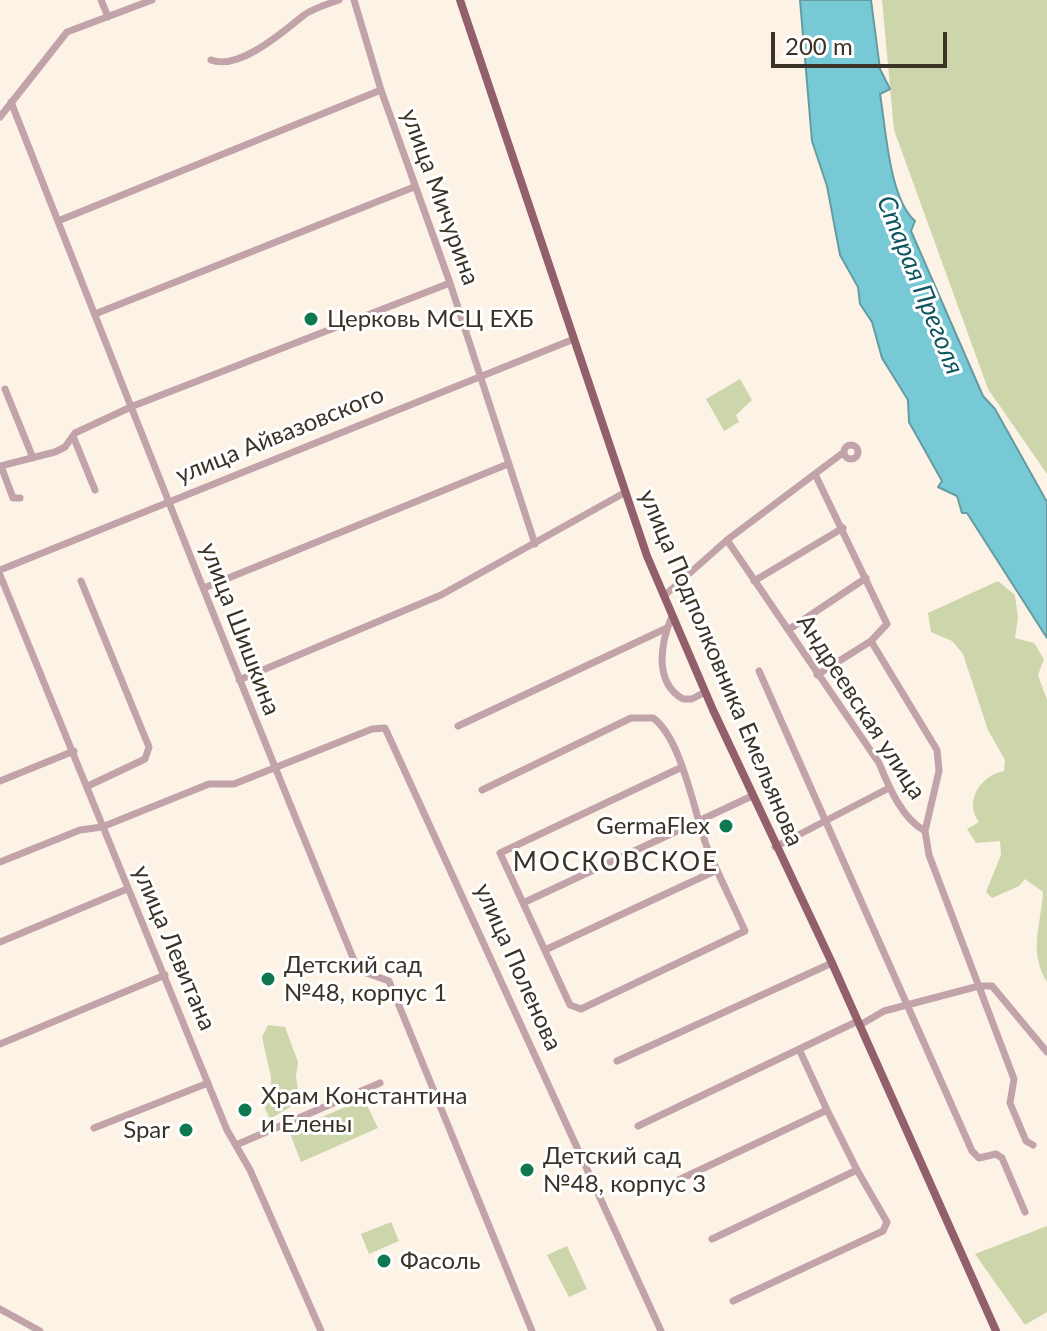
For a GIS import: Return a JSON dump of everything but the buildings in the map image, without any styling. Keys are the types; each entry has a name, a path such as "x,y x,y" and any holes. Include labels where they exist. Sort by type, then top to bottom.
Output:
{"main road":[{"name":"улица Подполковника Емельянова","path":"460,0 624,493 672,616 775,847 832,963 996,1331"}],"street":[{"path":"101,0 108,17"},
{"path":"0,117 67,32 152,0"},
{"path":"211,60 222,63 269,44 304,15 339,0"},
{"name":"улица Мичурина","path":"354,0 381,90 450,283 535,544"},
{"path":"58,221 381,90"},
{"name":"улица Шишкина","path":"11,102 239,680 358,970 389,981 532,1331"},
{"path":"95,314 414,187"},
{"path":"20,498 13,498 0,466 65,447 73,436 133,406 450,283"},
{"name":"улица Айвазовского","path":"0,572 574,339"},
{"path":"5,389 33,458"},
{"path":"73,436 95,490"},
{"path":"664,596 727,540 844,452"},
{"path":"204,588 508,464"},
{"path":"815,474 887,624 871,641 817,675"},
{"path":"239,680 429,600 624,493"},
{"path":"754,581 843,528"},
{"name":"Андреевская улица","path":"727,540 879,763 889,788 914,825 925,831 929,855 1014,1079 1010,1103 1026,1141 1033,1145"},
{"name":"улица Левитана","path":"0,572 208,1083 321,1331"},
{"path":"788,630 866,578"},
{"path":"81,581 149,747 145,759 88,786"},
{"path":"672,616 661,659 662,670 675,695 692,699 705,692"},
{"path":"458,726 667,628"},
{"path":"871,641 937,750 939,771 925,831"},
{"path":"759,671 972,1151 979,1158 996,1154 1002,1158 1025,1212"},
{"path":"482,790 641,715 663,724 680,768 698,822 717,870 745,931 581,1009 570,1005 500,853 680,768"},
{"name":"улица Поленова","path":"0,862 80,830 102,827 209,784 234,784 377,727 390,733 661,1331"},
{"path":"0,781 74,751"},
{"path":"775,847 889,788"},
{"path":"523,903 752,796"},
{"path":"545,950 717,870"},
{"path":"0,942 127,889"},
{"path":"617,1061 832,963"},
{"path":"0,1044 165,975"},
{"path":"638,1126 884,1011 979,986 992,986 1047,1052"},
{"path":"733,1301 883,1231 887,1222 857,1170 799,1049"},
{"path":"94,1128 208,1083"},
{"path":"236,1145 380,1083"},
{"path":"670,1184 827,1110"},
{"path":"712,1239 857,1170"},
{"path":"0,1309 40,1331"}],"green space":[{"path":"882,0 1047,0 1047,474 988,389 894,130"},
{"path":"740,379 752,400 736,415 739,422 724,431 706,399"},
{"path":"998,581 1015,595 1018,618 1015,638 1034,643 1044,659 1038,675 1047,700 1047,982 1041,971 1037,949 1043,892 1025,879 1019,886 992,898 986,892 1001,855 1000,841 976,843 967,829 979,822 973,805 977,790 996,773 1004,771 1005,760 988,730 963,654 952,641 931,632 928,613"},
{"path":"268,1025 285,1027 298,1062 296,1077 300,1101 270,1119 263,1104 271,1095 271,1077 262,1037"},
{"path":"364,1099 378,1128 301,1162 289,1131"},
{"path":"391,1222 399,1241 369,1254 361,1234"},
{"path":"1047,1226 1047,1312 1025,1325 975,1254"},
{"path":"567,1246 587,1289 569,1297 547,1255"}],"water":[{"name":"Старая Преголя","path":"800,0 871,0 880,69 890,89 880,94 890,162 899,196 915,221 911,231 983,396 995,409 1047,502 1047,638 967,513 962,513 957,496 938,487 942,481 909,422 908,400 882,358 872,322 860,304 858,287 840,255 827,186 812,141"}],"place":[{"name":"Церковь МСЦ ЕХБ","path":"311,319"},
{"name":"GermaFlex","path":"726,826"},
{"name":"Детский сад №48, корпус 1","path":"268,979"},
{"name":"Храм Константина и Елены","path":"245,1110"},
{"name":"Spar","path":"186,1130"},
{"name":"Детский сад №48, корпус 3","path":"527,1170"},
{"name":"Фасоль","path":"384,1261"}],"district":[{"name":"МОСКОВСКОЕ","path":"616,863"}]}
